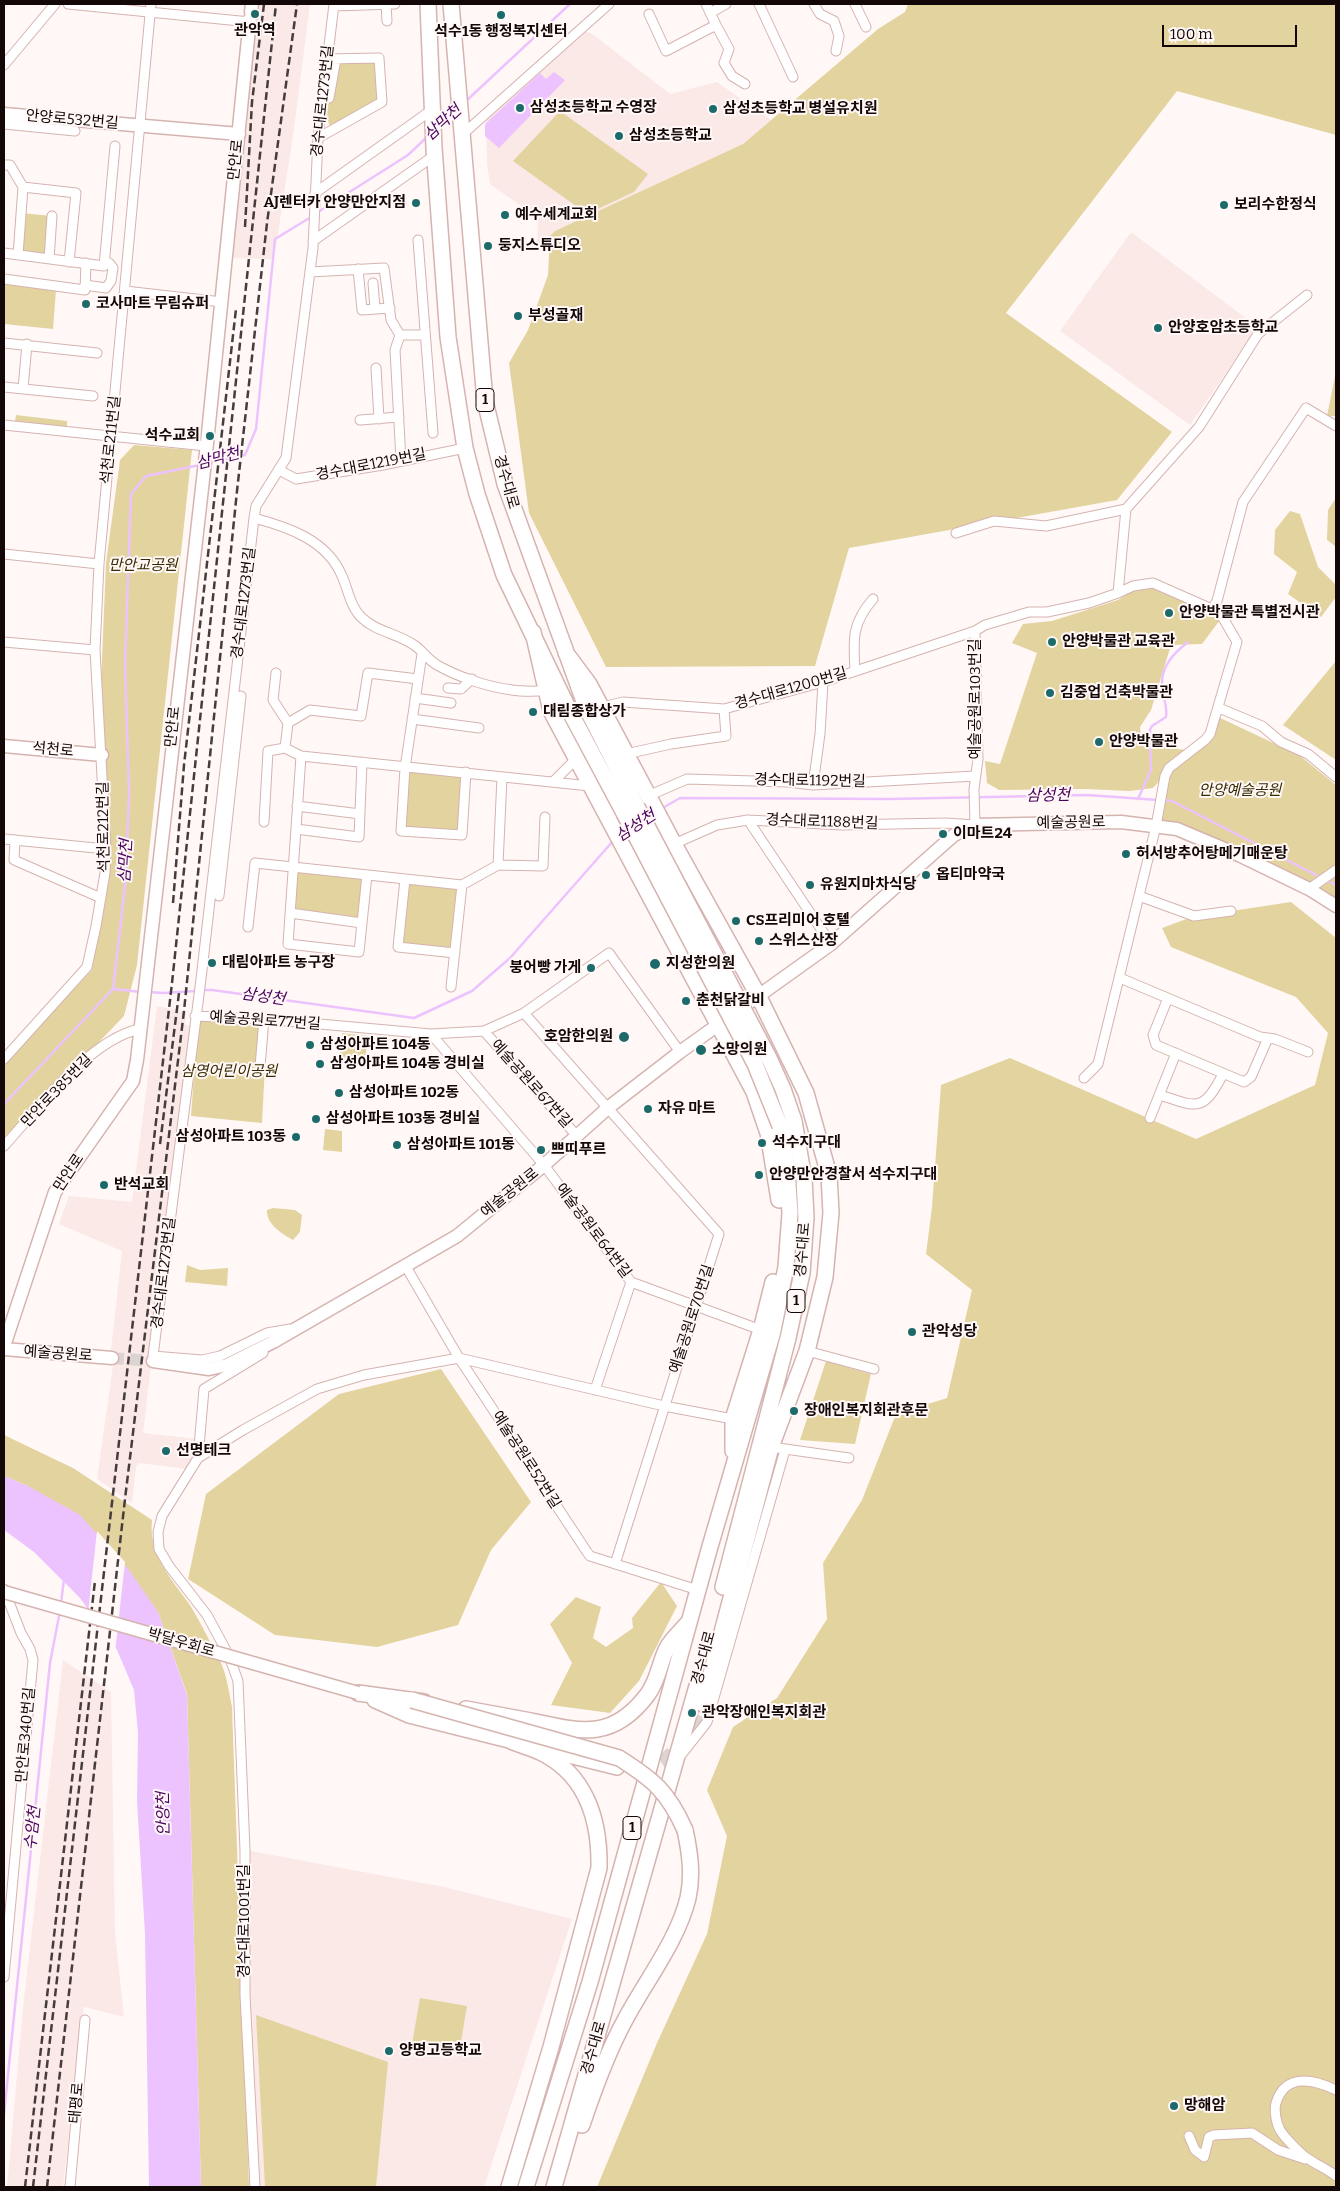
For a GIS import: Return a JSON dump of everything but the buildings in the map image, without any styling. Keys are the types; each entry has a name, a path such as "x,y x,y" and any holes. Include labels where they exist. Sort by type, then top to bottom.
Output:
{"main road":[{"name":"1","path":"428,4 435,151"},
{"name":"1","path":"450,4 463,134"},
{"name":"경수대로","path":"463,134 486,400 505,484 586,707 640,804"},
{"name":"경수대로","path":"435,151 448,337 465,448 477,494 504,575 570,712 640,804"},
{"path":"533,632 551,711 754,1092 768,1133 778,1187 781,1219 778,1264 761,1330 733,1419 733,1468"},
{"path":"566,653 589,684 626,754 640,804 671,840 758,995 806,1093 829,1175 831,1214 825,1277 807,1352 775,1450 703,1704"},
{"name":"1","path":"640,804 755,1064 787,1124"},
{"name":"경수대로","path":"526,2187 590,1982 689,1621 772,1335 786,1267 790,1213 787,1170 787,1124"},
{"name":"경수대로","path":"554,2187 677,1759 788,1338 802,1273 806,1217 804,1180 787,1124"},
{"path":"752,1477 775,1450"},
{"path":"358,1693 412,1700 568,1729 588,1731 603,1728 616,1723 633,1711 657,1679 667,1647 689,1621"},
{"path":"358,1693 409,1715 511,1742 540,1752 558,1764 571,1776 591,1808 597,1830 599,1868 551,2046 509,2187"},
{"path":"412,1700 619,1758 645,1774 664,1792 676,1809 685,1830 690,1854 691,1875 688,1898 671,1938 624,2021 599,2075 558,2187"},
{"path":"511,1742 543,1747 617,1766"}],"street":[{"path":"4,65 55,4"},
{"path":"68,4 251,14"},
{"path":"386,4 387,21"},
{"path":"334,5 395,4"},
{"path":"463,134 499,104 609,4"},
{"path":"706,4 729,49 724,64 732,76 745,84"},
{"path":"710,13 726,4"},
{"path":"759,4 794,77"},
{"path":"814,4 820,14 834,21 839,36 836,51"},
{"path":"855,4 866,27"},
{"name":"경수대로1273번길","path":"297,1328 267,1333 220,1356 202,1360 153,1356 195,1014 219,849 254,518 256,506 286,458 310,272 318,138 332,59 334,5"},
{"name":"안양로532번길","path":"140,126 151,8"},
{"name":"만안로","path":"4,1348 55,1192 133,1081 206,449 251,14"},
{"path":"649,14 666,52 716,25"},
{"path":"318,138 382,102 379,58 332,59 326,114"},
{"path":"315,196 433,111"},
{"name":"안양로532번길","path":"4,114 239,134"},
{"path":"4,124 75,131"},
{"name":"석천로211번길","path":"102,755 95,650 99,564 140,126"},
{"path":"4,253 104,266 115,146"},
{"path":"313,239 435,151"},
{"path":"4,165 10,165 24,187 18,255"},
{"path":"24,187 76,194 68,262"},
{"path":"49,259 52,216"},
{"path":"418,240 432,434"},
{"path":"85,285 106,288 112,282 113,268 109,263"},
{"path":"4,279 85,290 86,264"},
{"path":"310,272 384,268 391,320 400,336 395,350 400,460"},
{"path":"358,269 362,310 390,308"},
{"path":"372,283 375,309"},
{"path":"125,291 222,302"},
{"path":"1118,593 1126,509 1199,427 1258,334 1307,296"},
{"path":"400,336 425,335"},
{"path":"4,342 97,353"},
{"path":"23,389 27,344"},
{"path":"376,368 379,419"},
{"path":"4,387 92,396"},
{"path":"1084,1078 1098,1064 1140,896 1169,768 1210,734 1238,642 1223,618 1212,609 1217,601 1242,502 1306,408 1336,426"},
{"path":"360,420 398,417"},
{"path":"4,425 112,435 206,449"},
{"name":"경수대로1219번길","path":"279,470 296,479 465,448"},
{"path":"956,533 994,521 1046,526 1126,509"},
{"path":"254,518 278,524 302,534 324,549 341,572 353,606 375,628 415,645 422,654 436,664 472,679 512,690 546,691"},
{"path":"4,554 99,564"},
{"name":"예술공원로103번길","path":"975,820 974,788 978,759 975,631 984,625 1029,612 1055,610 1089,602 1133,586 1153,583 1212,609"},
{"path":"855,670 855,628 864,608 873,599"},
{"name":"경수대로1200번길","path":"602,707 623,702 724,709 823,682 975,631"},
{"path":"4,642 95,650"},
{"path":"422,654 405,768 401,831 462,835 466,772"},
{"path":"276,673 273,700 288,723 285,748"},
{"path":"288,723 310,710 361,716 368,673 418,679"},
{"path":"448,688 462,689 472,679"},
{"path":"813,785 820,734 823,682"},
{"path":"219,896 219,849 241,696"},
{"path":"415,698 451,703"},
{"path":"1218,708 1262,726 1281,742 1308,754 1336,777"},
{"path":"626,754 670,744 726,736 724,709"},
{"path":"412,719 479,728"},
{"name":"석천로","path":"4,746 102,755"},
{"path":"264,822 268,751 285,748 301,756 590,786"},
{"name":"석천로212번길","path":"6,1053 87,967 105,873 106,849 102,755"},
{"path":"301,756 288,944 359,952 367,875"},
{"path":"553,782 576,759"},
{"path":"296,830 359,837 362,762"},
{"name":"경수대로1192번길","path":"640,804 687,779 788,782 813,785 975,776"},
{"path":"498,865 502,777"},
{"path":"298,806 360,814"},
{"path":"248,927 255,863 462,885 498,865 543,866 545,817"},
{"path":"748,820 830,944"},
{"name":"경수대로1188번길","path":"671,840 716,825 748,820 842,825 946,823 975,820"},
{"name":"예술공원로","path":"153,1361 209,1369 226,1365 273,1342 457,1236 544,1165 608,1108 680,1052 830,944 954,835 975,820 1157,822 1312,886 1336,906"},
{"path":"4,839 106,849"},
{"name":"석천로212번길","path":"15,840 14,860 101,898"},
{"path":"1312,886 1335,871"},
{"path":"404,879 398,947 455,953"},
{"path":"451,987 462,885"},
{"path":"1140,896 1194,916 1230,911"},
{"path":"290,914 362,923"},
{"name":"예술공원로77번길","path":"195,1014 431,1034 484,1031 524,1013 609,953 680,1052"},
{"path":"1120,978 1268,1038 1308,1052"},
{"path":"1168,998 1153,1035 1156,1045 1223,1074 1244,1082 1251,1076 1268,1038"},
{"path":"524,1013 608,1108"},
{"path":"260,1067 264,1019"},
{"name":"만안로385번길","path":"4,1146 79,1065 118,1035 140,1029"},
{"name":"예술공원로67번길","path":"484,1031 577,1136"},
{"name":"예술공원로64번길","path":"431,1034 544,1165 630,1282 761,1330"},
{"path":"1150,1118 1176,1053"},
{"path":"1160,1095 1183,1104 1195,1105 1211,1096 1223,1074"},
{"name":"예술공원로70번길","path":"608,1108 719,1234 615,1564"},
{"name":"예술공원로52번길","path":"405,1265 459,1358 590,1556 698,1590"},
{"path":"595,1390 630,1282"},
{"path":"198,1458 204,1388 281,1343 297,1328"},
{"name":"예술공원로","path":"4,1348 112,1358"},
{"path":"807,1352 874,1369"},
{"path":"198,1458 243,1430 317,1389 364,1376 459,1358 664,1406 733,1419"},
{"path":"677,1759 707,1722 775,1450 849,1458"},
{"name":"경수대로1001번길","path":"198,1458 162,1516 158,1532 160,1549 169,1566 207,1615 229,1656 238,1682 245,1850 245,1995 255,2187"},
{"name":"박달우회로","path":"4,1591 358,1693"},
{"name":"만안로340번길","path":"4,1591 33,1660 5,1942 4,1977"},
{"name":"태평로","path":"70,2187 85,2020"},
{"path":"1308,2160 1279,2129 1274,2109 1280,2091 1289,2084 1308,2080 1319,2082 1336,2090"},
{"path":"1189,2136 1195,2150 1204,2156 1209,2137 1214,2135 1252,2133 1278,2150 1323,2166 1336,2176"}],"shaded area":[{"path":"256,4 310,4 294,129 274,259 232,258"},
{"name":"삼성초등학교","path":"583,31 591,33 670,94 717,82 771,120 743,144 555,231 537,249 538,218 490,184 487,164 486,120"},
{"name":"안양호암초등학교","path":"1131,232 1255,325 1251,335 1190,425 1060,331"},
{"path":"157,1006 186,1012 185,1025 192,1026 143,1433 198,1439 196,1460 188,1469 139,1463 136,1467 132,1503 97,1479 115,1351 111,1350 122,1251 59,1224 69,1196 132,1202"},
{"path":"63,1660 111,1692 115,1933 124,2017 84,2007 63,2187 7,2187 23,2008"},
{"name":"양명고등학교","path":"245,1850 444,1887 572,1919 484,2187 255,2187"}],"green space":[{"path":"908,4 1336,4 1336,135 1177,91 1006,313 1172,432 1117,500 849,548 815,666 606,667 529,513 509,363 528,330 548,275 550,236 555,231 743,144 878,29 905,12"},
{"path":"379,58 382,102 331,130 326,114 336,59"},
{"path":"560,111 648,174 634,192 587,214 513,161"},
{"path":"21,213 52,216 49,259 18,255"},
{"path":"4,284 56,290 53,329 4,324"},
{"path":"1336,371 1336,416 1327,416"},
{"path":"16,415 67,421 67,427 15,421"},
{"name":"만안교공원","path":"134,445 192,450 137,965 124,1016 4,1141 4,1064 92,970 105,899 109,851 101,683 106,563 120,460"},
{"path":"1336,498 1335,546 1327,540 1328,510"},
{"path":"1290,511 1300,514 1318,567 1336,585 1336,597 1321,617 1288,594 1297,572 1274,554 1275,530"},
{"path":"1156,587 1205,607 1220,620 1202,644 1171,645 1151,710 1140,727 1141,735 1152,741 1164,746 1188,750 1153,788 1130,791 1084,789 999,790 987,783 985,761 1000,764 1037,653 1012,643 1023,624 1052,621 1118,600 1135,589"},
{"path":"1336,661 1336,760 1283,725"},
{"name":"안양예술공원","path":"1218,717 1299,755 1336,785 1336,905 1157,825 1166,776 1192,751"},
{"path":"405,768 466,772 462,835 401,831"},
{"path":"293,867 367,875 362,923 290,913"},
{"path":"405,879 462,885 455,953 398,947"},
{"path":"1291,902 1336,938 1336,2187 597,2187 657,2043 707,1934 727,1836 707,1790 733,1727 777,1698 827,1619 823,1563 862,1500 896,1414 947,1398 972,1290 926,1254 932,1207 941,1085 1010,1058 1196,1139 1315,1085 1328,1033 1296,997 1171,947 1162,928 1192,917"},
{"name":"삼영어린이공원","path":"198,1020 267,1027 262,1123 191,1116"},
{"path":"342,1033 368,1036 365,1059 340,1057"},
{"path":"325,1129 342,1131 342,1152 323,1150"},
{"path":"273,1208 295,1210 302,1215 300,1232 293,1240 280,1232 269,1220 267,1210"},
{"path":"187,1265 200,1270 228,1268 227,1286 185,1282"},
{"path":"826,1361 871,1374 855,1444 800,1440"},
{"path":"441,1369 531,1502 491,1550 458,1625 377,1647 275,1635 188,1579 206,1494 339,1394"},
{"path":"4,1435 73,1468 152,1520 154,1544 163,1566 190,1605 225,1673 232,1707 249,2187 201,2187 187,1694 158,1612 28,1486 4,1476"},
{"path":"661,1582 677,1606 639,1681 610,1713 551,1705 572,1663 550,1624 576,1597 601,1607 593,1638 606,1647 633,1628 632,1618"},
{"path":"420,1998 467,2006 459,2053 412,2044"},
{"path":"256,2015 388,2062 376,2187 265,2187"}],"water":[{"name":"삼성초등학교 수영장","path":"554,72 565,80 499,148 485,136 485,124 540,73 546,79"},
{"name":"안양천","path":"4,1476 28,1486 80,1515 129,1570 158,1612 187,1695 201,2187 149,2187 145,1934 137,1801 138,1733 134,1690 117,1650 80,1598 34,1552 4,1530"}],"pier":[{"path":"97,1531 125,1562 115,1652 88,1613"}],"waterway":[{"name":"삼막천","path":"465,102 570,4"},
{"name":"삼막천","path":"440,126 454,112"},
{"name":"삼막천","path":"318,212 408,155 428,136"},
{"name":"삼막천","path":"208,463 245,455 256,429 275,239 311,217"},
{"name":"삼막천","path":"113,989 126,878 129,792 125,665 131,494 146,476 200,465"},
{"path":"1138,799 1151,770 1150,730 1152,726 1166,717 1162,678 1169,660 1188,642"},
{"name":"삼성천","path":"661,809 680,798 891,799 1087,795 1158,800"},
{"name":"삼성천","path":"1163,800 1172,801 1322,878"},
{"name":"삼성천","path":"202,990 414,1018 472,991 510,958 613,841"},
{"name":"삼성천","path":"1326,880 1336,885"},
{"name":"삼성천","path":"4,1104 113,989 141,992"},
{"name":"삼성천","path":"149,992 196,991"},
{"name":"수암천","path":"61,1603 64,1579"},
{"name":"수암천","path":"4,2114 50,1663 60,1611"}],"tunnel":[{"path":"112,1358 153,1361"},
{"path":"640,1770 651,1768 661,1763 679,1746 703,1704"}],"railway":[{"path":"245,227 252,102 264,4"},
{"path":"33,2187 172,983 276,4"},
{"path":"47,2187 125,1499 184,1011 237,491 267,223 297,4"},
{"path":"173,903 184,765 236,309"},
{"path":"160,1144 179,993"},
{"path":"25,2187 95,1581"}],"place":[{"name":"관악역","path":"255,14"},
{"name":"석수1동 행정복지센터","path":"501,15"},
{"name":"삼성초등학교 수영장","path":"520,108"},
{"name":"삼성초등학교 병설유치원","path":"713,109"},
{"name":"삼성초등학교","path":"619,136"},
{"name":"AJ렌터카 안양만안지점","path":"416,203"},
{"name":"보리수한정식","path":"1224,205"},
{"name":"예수세계교회","path":"505,215"},
{"name":"둥지스튜디오","path":"488,246"},
{"name":"코사마트 무림슈퍼","path":"86,304"},
{"name":"부성골재","path":"518,316"},
{"name":"안양호암초등학교","path":"1158,328"},
{"name":"석수교회","path":"210,436"},
{"name":"안양박물관 특별전시관","path":"1169,613"},
{"name":"안양박물관 교육관","path":"1052,642"},
{"name":"김중업 건축박물관","path":"1050,693"},
{"name":"대림종합상가","path":"533,712"},
{"name":"안양박물관","path":"1099,742"},
{"name":"이마트24","path":"943,834"},
{"name":"허서방추어탕메기매운탕","path":"1126,854"},
{"name":"옵티마약국","path":"926,875"},
{"name":"유원지마차식당","path":"810,885"},
{"name":"CS프리미어 호텔","path":"736,921"},
{"name":"스위스산장","path":"759,941"},
{"name":"대림아파트 농구장","path":"212,963"},
{"name":"지성한의원","path":"655,964"},
{"name":"붕어빵 가게","path":"591,968"},
{"name":"춘천닭갈비","path":"686,1001"},
{"name":"호암한의원","path":"624,1037"},
{"name":"삼성아파트 104동","path":"310,1045"},
{"name":"소망의원","path":"701,1050"},
{"name":"삼성아파트 104동 경비실","path":"320,1064"},
{"name":"삼성아파트 102동","path":"339,1093"},
{"name":"자유 마트","path":"648,1109"},
{"name":"삼성아파트 103동 경비실","path":"316,1119"},
{"name":"삼성아파트 103동","path":"296,1137"},
{"name":"석수지구대","path":"762,1143"},
{"name":"삼성아파트 101동","path":"397,1145"},
{"name":"쁘띠푸르","path":"541,1150"},
{"name":"안양만안경찰서 석수지구대","path":"759,1175"},
{"name":"반석교회","path":"104,1185"},
{"name":"관악성당","path":"912,1332"},
{"name":"장애인복지회관후문","path":"794,1411"},
{"name":"선명테크","path":"166,1451"},
{"name":"관악장애인복지회관","path":"692,1713"},
{"name":"양명고등학교","path":"389,2051"},
{"name":"망해암","path":"1174,2106"}]}
